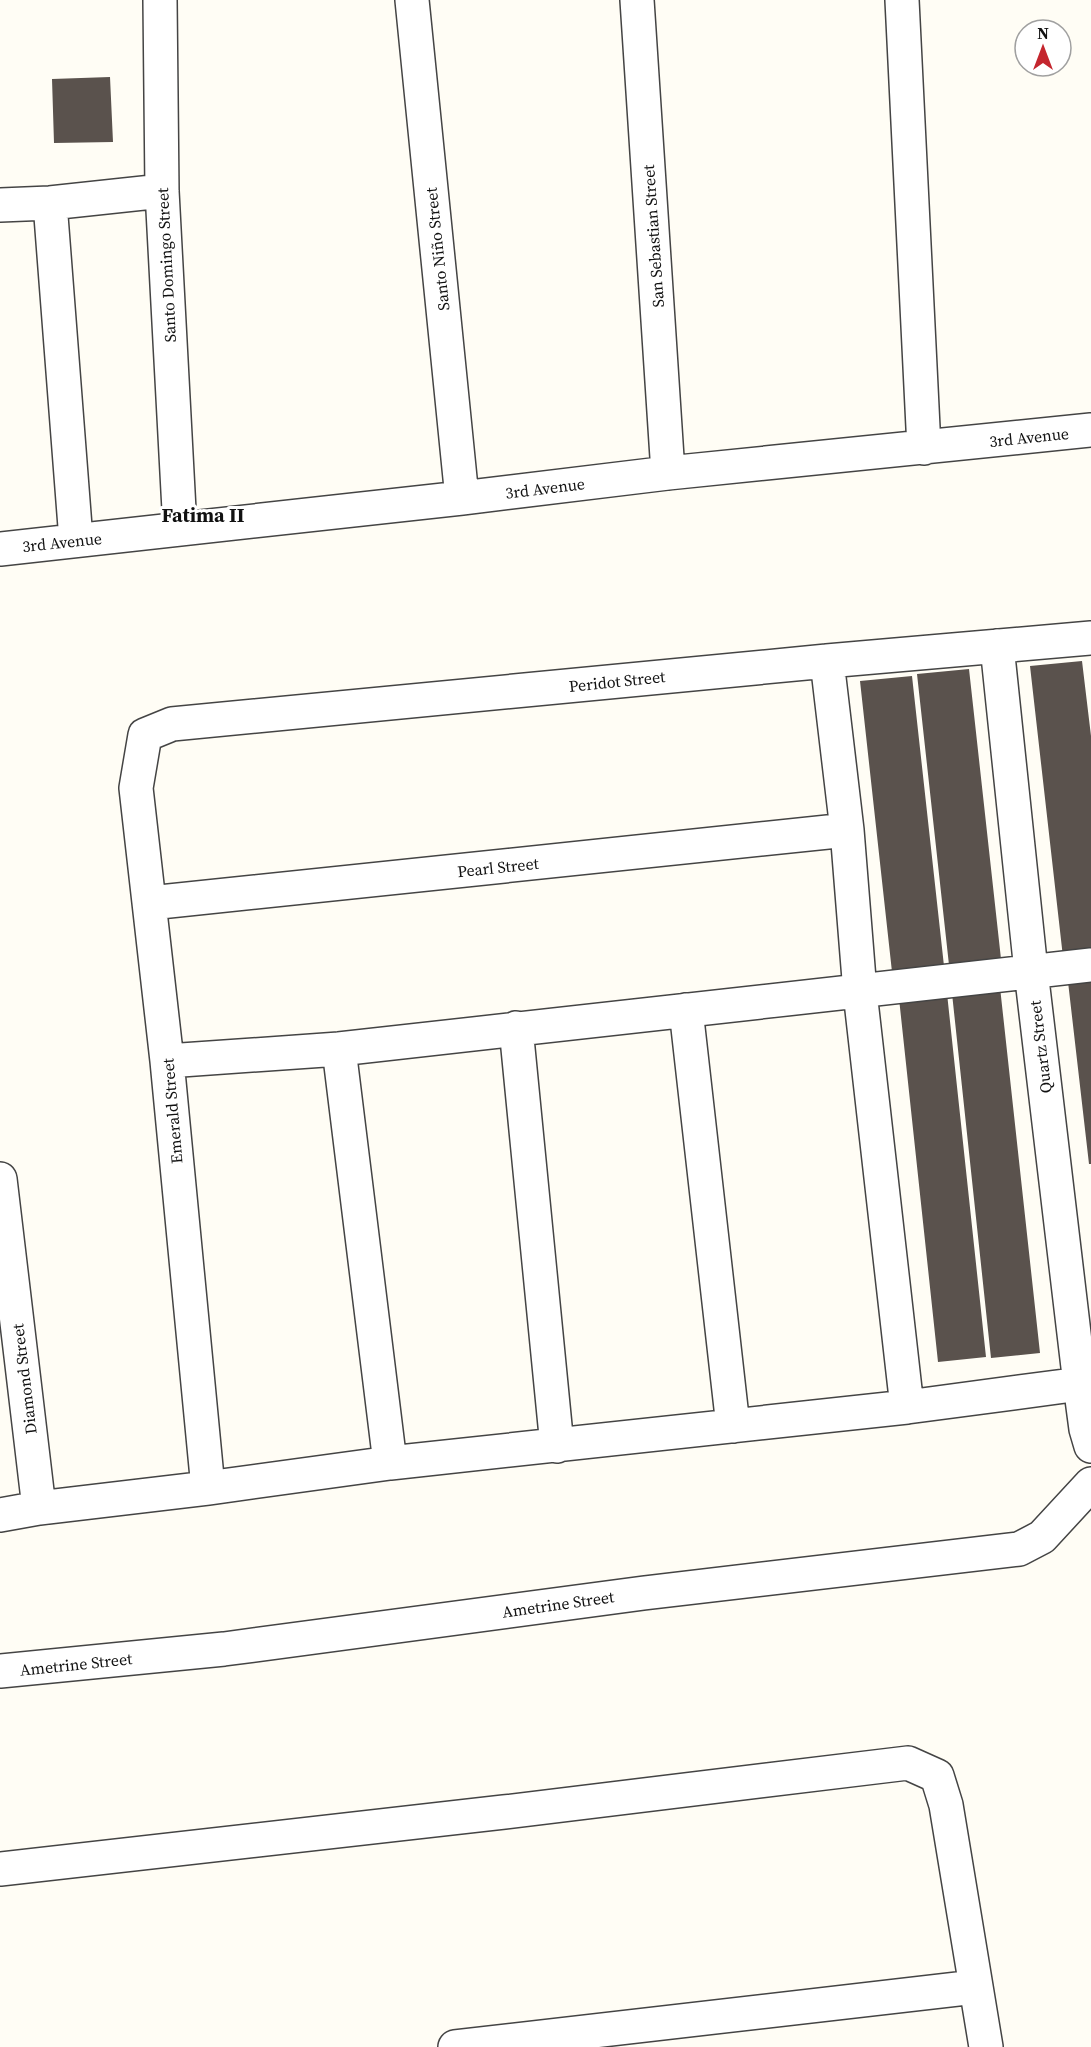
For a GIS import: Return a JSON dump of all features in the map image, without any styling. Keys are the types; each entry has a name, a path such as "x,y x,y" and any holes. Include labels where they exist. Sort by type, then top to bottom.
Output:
{"street":[{"name":"Santo Domingo Street","path":"160,0 162,191 180,529"},
{"name":"Santo Niño Street","path":"412,0 462,498"},
{"name":"San Sebastian Street","path":"638,0 668,473"},
{"path":"902,0 924,448"},
{"path":"0,205 50,203 162,191"},
{"path":"50,203 76,540"},
{"name":"3rd Avenue","path":"0,549 668,473 1091,430"},
{"name":"Peridot Street","path":"145,735 172,724 1091,638"},
{"name":"Quartz Street","path":"996,646 1031,971 1080,1384 1086,1429 1091,1446"},
{"path":"827,661 847,830 860,992 907,1407"},
{"name":"Emerald Street","path":"145,735 136,788 167,1061 208,1488"},
{"name":"Pearl Street","path":"150,903 847,830"},
{"path":"167,1061 339,1049 1091,965"},
{"path":"686,1010 733,1426"},
{"path":"516,1028 557,1446"},
{"path":"339,1049 390,1463"},
{"name":"Diamond Street","path":"0,1179 39,1508"},
{"path":"0,1515 390,1463 907,1407 1080,1384"},
{"name":"Ametrine Street","path":"0,1671 224,1649 644,1593 1019,1549 1042,1537 1091,1484"},
{"path":"0,1869 504,1812 908,1763 937,1776 946,1805 986,2047"},
{"path":"455,2047 975,1987"}],"building":[{"path":"110,77 113,142 54,143 52,79"},
{"path":"1082,661 1091,736 1091,963 1064,966 1030,666"},
{"path":"969,669 1002,968 950,974 917,674"},
{"path":"912,676 945,975 893,981 860,681"},
{"path":"1091,970 1091,1164 1089,1164 1067,973"},
{"path":"999,978 1040,1353 991,1358 951,984"},
{"path":"946,984 986,1357 938,1362 898,989"}],"district":[{"name":"Fatima II","path":"203,515"}]}
